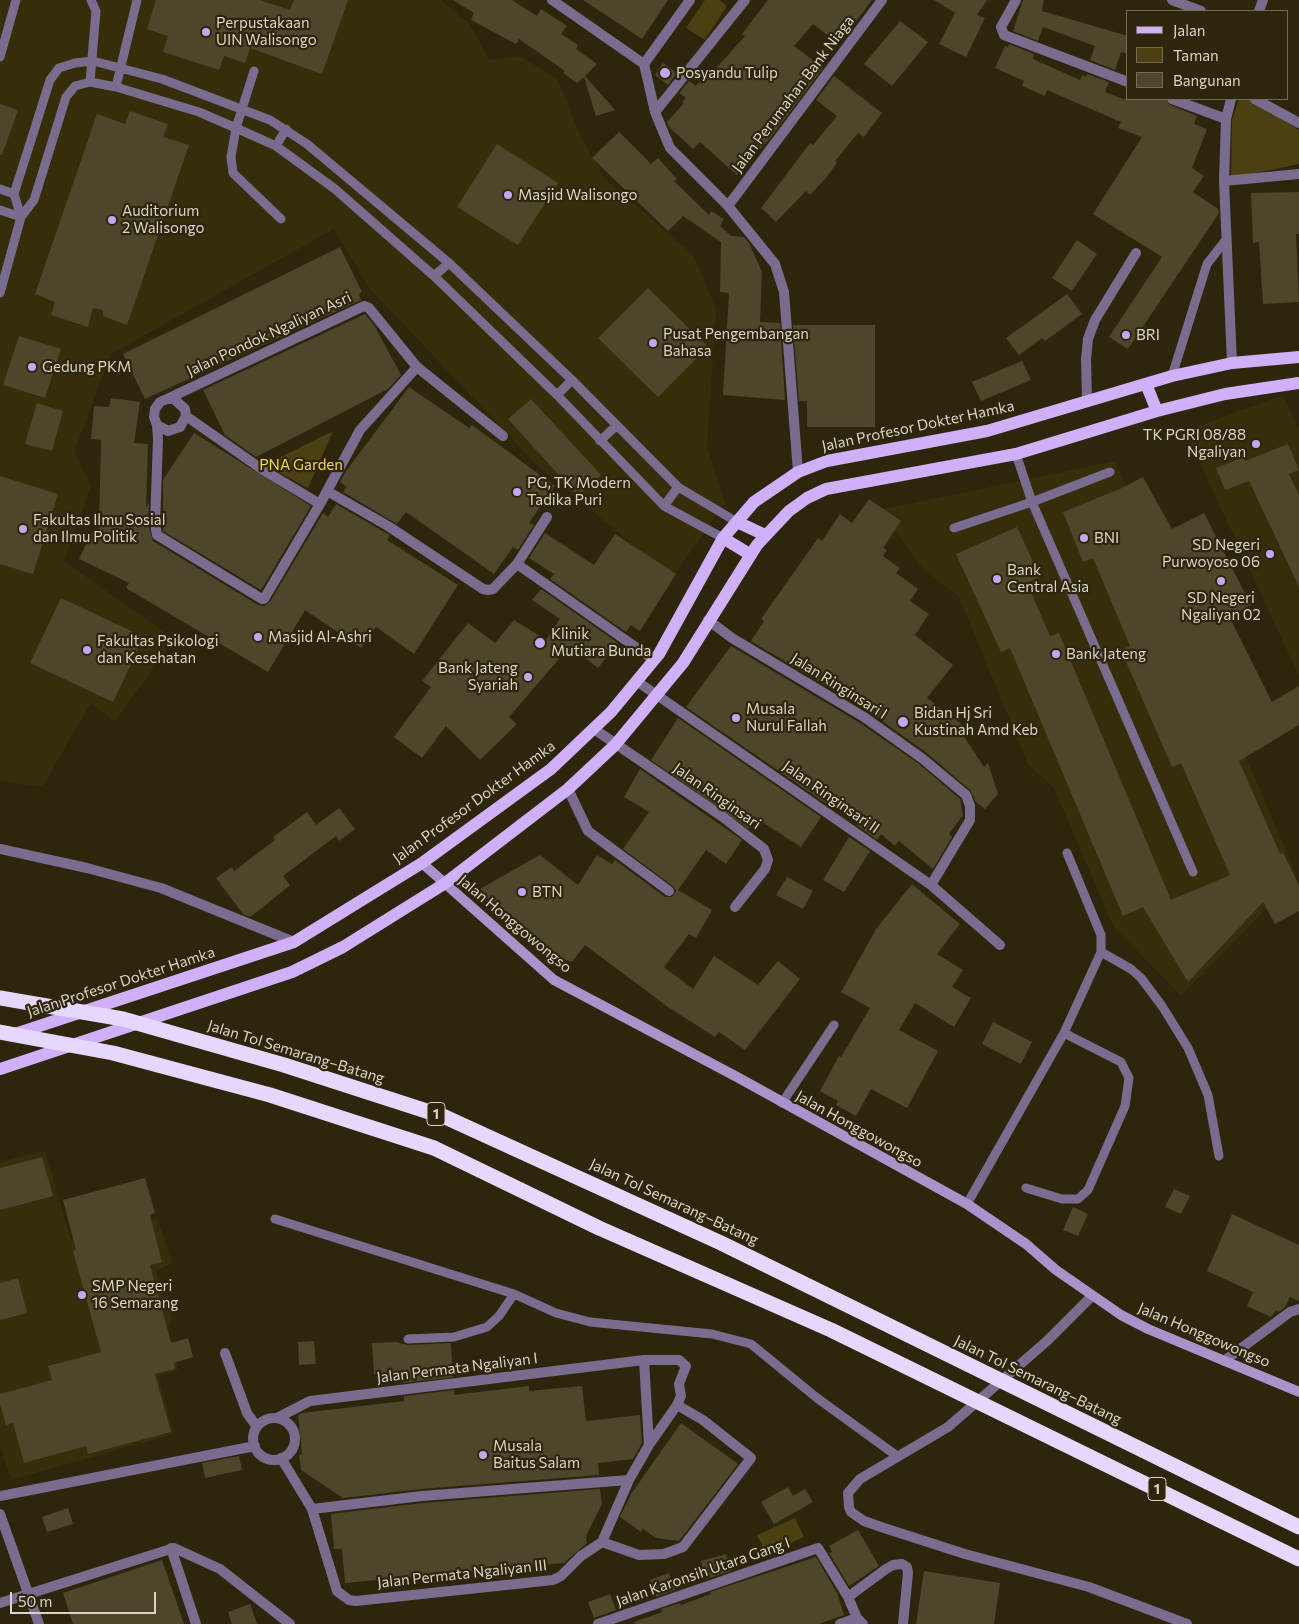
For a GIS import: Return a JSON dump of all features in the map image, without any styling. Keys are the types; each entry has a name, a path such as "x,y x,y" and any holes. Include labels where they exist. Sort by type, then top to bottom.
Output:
{"highway":[{"name":"Jalan Tol Semarang–Batang","path":"0,998 123,1019 284,1065 445,1117 624,1197 1299,1527"},
{"name":"1","path":"0,1032 113,1052 270,1095 434,1148 599,1228 831,1330 1299,1559"}],"main road":[{"name":"Jalan Profesor Dokter Hamka","path":"0,1039 173,980 294,942 422,863 551,769 594,729 638,682 654,660 724,538 754,502 798,472 827,461 987,431 1172,376 1232,363 1299,357"},
{"path":"0,1069 214,1000 292,972 343,946 444,884 568,789 615,745 683,662 708,620 764,535 788,511 807,498 826,489 1016,454 1157,411 1225,394 1299,383"},
{"path":"1146,384 1157,411"},
{"path":"737,522 764,535"},
{"path":"724,538 750,555"}],"street":[{"path":"552,0 644,64 655,112 670,148 728,206 775,264 784,292 798,472"},
{"path":"644,64 690,0"},
{"path":"655,112 745,0"},
{"name":"Jalan Perumahan Bank Niaga","path":"728,206 882,0"},
{"path":"1016,0 1001,27 1004,35 1126,81"},
{"path":"1172,0 1198,10"},
{"path":"1175,100 1226,119"},
{"path":"1231,100 1226,119 1224,181 1225,241 1232,363"},
{"path":"1257,100 1299,123"},
{"path":"1224,181 1299,174"},
{"path":"1087,401 1086,358 1088,339 1095,320 1136,253"},
{"name":"Jalan Pondok Ngaliyan Asri","path":"167,399 362,306 369,308 417,368 502,436"},
{"path":"320,504 263,470 186,416 181,403 167,399 160,402 155,409 154,417 157,424 155,524 157,535 259,600 264,599 328,491 360,430 417,368"},
{"path":"157,424 168,431 175,430 180,427 186,416"},
{"path":"328,491 388,526 483,589 493,589 517,564 547,517"},
{"path":"517,564 654,660"},
{"name":"Jalan Ringinsari I","path":"708,620 732,638 864,717 923,760 966,795 971,811 970,820 931,885"},
{"name":"Jalan Ringinsari II","path":"638,682 931,885 1000,945"},
{"name":"Jalan Ringinsari","path":"594,729 723,817 764,849 768,860 765,868 735,907"},
{"path":"568,789 588,831 669,891"},
{"path":"0,849 87,868 161,888 294,942"},
{"name":"Jalan Honggowongso","path":"422,863 554,980 967,1204 1026,1244 1056,1270 1121,1315 1148,1329 1299,1392"},
{"path":"1092,1296 1047,1341 948,1427 868,1473 854,1485 848,1493 851,1512 864,1521 884,1528 965,1554 1089,1587 1187,1624"},
{"path":"1224,1361 1290,1312 1299,1309"},
{"path":"225,1353 248,1413 257,1427"},
{"path":"644,1360 649,1445"},
{"name":"Jalan Permata Ngaliyan I","path":"277,1418 310,1401 644,1360 684,1362 685,1371 679,1384 681,1396 677,1405 649,1445 629,1480"},
{"path":"281,1458 312,1509 422,1496 629,1480 602,1542 639,1555 664,1554 683,1547 751,1458 703,1420 677,1405"},
{"path":"277,1418 290,1424 296,1437 292,1450 281,1458 268,1459 262,1456 255,1446 254,1436 257,1427 266,1420 277,1418"},
{"path":"0,1496 255,1446"},
{"name":"Jalan Permata Ngaliyan III","path":"312,1509 337,1591 349,1600 356,1601 553,1580 561,1576 581,1556 602,1542"},
{"path":"0,1514 39,1624"},
{"path":"171,1548 196,1624"},
{"path":"0,1603 171,1548 178,1549 220,1569 290,1624"},
{"name":"Jalan Karonsih Utara Gang I","path":"598,1624 818,1548 848,1597"},
{"path":"840,1624 860,1621 848,1597 886,1569 893,1565 902,1564 907,1567 908,1573 903,1624"}],"lane":[{"path":"0,58 16,0"},
{"path":"90,82 96,11 91,0"},
{"path":"116,86 122,68 137,0"},
{"path":"21,217 14,194 50,80 59,68 75,63 93,61 162,79 243,110 286,129 365,190 449,263 572,380 678,487 737,522"},
{"path":"254,71 236,128 230,157 234,172 280,219"},
{"path":"0,293 4,262 21,217 34,200 66,97 75,86 90,82 116,86 199,112 276,146 334,189 434,276 557,396 664,506 724,538"},
{"path":"276,146 286,129"},
{"path":"0,188 14,194"},
{"path":"0,210 21,217"},
{"path":"1172,376 1206,264 1225,241"},
{"path":"434,276 449,263"},
{"path":"557,396 572,380"},
{"path":"600,441 616,425"},
{"path":"1016,454 1032,502 1193,872"},
{"path":"954,528 1032,502 1110,472"},
{"path":"664,506 678,487"},
{"path":"967,1204 1064,1033 1100,952 1101,935 1068,853"},
{"path":"1100,952 1122,964 1141,978 1162,1006 1188,1048 1208,1095 1218,1156"},
{"path":"782,1103 834,1025"},
{"path":"1026,1188 1062,1199 1078,1199 1088,1190 1125,1106 1129,1078 1122,1062 1064,1033"},
{"path":"275,1219 514,1294 556,1313 590,1322 712,1334 751,1344 817,1398 897,1456"},
{"path":"408,1339 454,1337 487,1327 499,1316 514,1294"}],"shaded area":[{"path":"0,0 441,0 470,25 490,60 520,56 558,80 581,137 605,179 694,256 716,309 707,447 725,503 672,578 536,464 370,289 334,229 111,354 74,452 91,486 64,561 174,639 115,722 91,703 42,787 0,781"},
{"name":"SD Negeri Purwoyoso 06","path":"1283,395 1299,430 1299,676 1185,431"},
{"path":"1115,461 1231,721 1297,877 1181,996 1113,926 1054,788 1028,764 959,597 923,569 879,510"},
{"name":"SMP Negeri 16 Semarang","path":"45,1151 71,1240 158,1219 172,1263 156,1271 172,1319 168,1328 178,1370 158,1376 174,1434 11,1480 0,1445 0,1162"}],"green space":[{"path":"705,0 719,0 727,6 705,40 686,28"},
{"path":"1239,100 1254,100 1299,130 1299,164 1231,178 1232,120"},
{"name":"PNA Garden","path":"333,431 308,488 265,465"},
{"path":"795,1518 804,1537 766,1554 757,1535"}],"building":[{"path":"156,0 259,0 290,10 294,0 348,0 322,74 250,48 245,63 224,56 219,70 163,52 168,36 147,29"},
{"path":"453,0 512,0 537,16 541,9 567,26 561,34 578,45 576,49 597,64 585,76 615,110 596,116 584,77 577,83 563,73 565,71 519,39 516,44 471,20 474,13"},
{"path":"583,0 668,0 642,39"},
{"path":"768,0 872,0 839,44 813,24 794,46 823,68 771,137 737,175 700,142 693,149 669,127 667,122 684,103 682,102 686,98 679,93 689,81 696,86 699,82 702,84 745,36 742,34"},
{"path":"934,0 987,0 977,15 985,18 966,57 939,44 955,13"},
{"path":"1023,0 1044,0 1042,11 1126,35 1126,53 1121,52 1115,70 1090,60 1095,46 1043,27 1038,41 1013,31"},
{"path":"900,21 928,42 892,86 864,64"},
{"path":"1009,44 1034,54 1033,59 1080,80 1082,75 1086,77 1087,74 1109,82 1105,92 1123,99 1166,100 1170,105 1197,116 1194,124 1207,129 1192,168 1204,176 1193,192 1218,209 1219,213 1128,349 1109,337 1162,257 1093,214 1142,137 1118,128 1121,122 1047,90 1045,96 1022,86 1024,81 995,68 1005,46 1008,47"},
{"name":"Posyandu Tulip","path":"663,63 677,73 668,85 655,75"},
{"path":"834,76 882,113 864,137 858,133 835,161 837,163 825,179 810,195 806,191 776,222 761,208 810,143 813,145 837,116 816,100"},
{"path":"0,104 18,110 2,155 0,155"},
{"name":"Auditorium 2 Walisongo","path":"130,111 168,124 163,137 189,145 127,325 103,316 103,310 93,308 88,327 51,315 55,302 35,294 97,114 125,124"},
{"path":"619,132 651,164 658,158 677,179 674,181 709,215 711,211 724,219 720,226 731,236 744,237 749,243 762,272 760,322 780,323 785,400 723,395 729,293 720,292 721,242 683,216 668,231 592,158"},
{"name":"Masjid Walisongo","path":"497,144 558,183 518,245 457,207"},
{"path":"1299,192 1299,234 1296,234 1299,302 1263,304 1259,242 1253,243 1251,193"},
{"path":"1077,240 1097,254 1072,291 1052,278"},
{"path":"340,247 362,292 359,294 361,300 145,399 123,354"},
{"name":"Pusat Pengembangan Bahasa","path":"648,288 708,347 658,397 598,338"},
{"path":"1067,294 1082,314 1045,341 1042,338 1019,355 1006,338"},
{"path":"365,314 374,325 401,375 388,389 256,457 225,435 203,390"},
{"path":"793,325 875,325 875,427 807,427 807,401 799,401"},
{"name":"Gedung PKM","path":"19,336 61,349 45,398 3,385"},
{"path":"1022,361 1031,380 981,401 972,382"},
{"path":"409,387 469,428 472,425 555,486 529,523 534,525 518,550 513,547 494,574 406,512 397,524 343,492 347,487 340,482 346,471"},
{"path":"111,398 140,402 134,443 148,444 146,508 149,503 148,525 153,541 258,605 264,606 270,602 323,513 328,517 336,504 390,535 387,540 458,585 414,654 376,627 361,648 305,610 268,672 126,588 129,583 79,559 93,530 99,528 101,440 91,439 94,406 109,407"},
{"path":"531,399 601,475 578,496 508,419"},
{"path":"37,403 63,411 52,451 25,444"},
{"path":"194,433 311,506 261,590 163,531 163,480"},
{"path":"1288,444 1299,470 1289,474 1299,495 1299,587 1249,481 1225,490 1216,468 1244,457 1245,461"},
{"name":"Fakultas Ilmu Sosial dan Ilmu Politik","path":"0,476 58,494 33,574 0,564"},
{"path":"1143,477 1172,529 1204,513 1251,605 1229,616 1272,702 1299,686 1299,725 1239,761 1280,854 1283,853 1299,885 1299,911 1275,924 1263,902 1188,982 1143,907 1123,916 1010,648 1001,652 956,554 1017,527 1040,577 1027,583 1050,636 1059,633 1171,900 1230,875 1181,763 1172,767 1121,650 1130,646 1093,558 1083,562 1063,512 1122,488"},
{"path":"869,499 901,521 883,548 887,550 883,556 900,568 896,573 918,589 910,601 929,614 915,635 953,665 927,698 965,727 961,732 984,767 988,763 998,794 985,809 976,802 970,790 927,753 868,711 751,641 764,621 761,619 818,538 822,541 840,514 852,523"},
{"path":"545,533 594,565 615,534 676,574 640,631 631,625 626,632 550,579 554,574 529,558"},
{"path":"541,589 618,643 598,668 570,646 509,717 517,724 480,760 446,726 422,758 394,737 431,687 422,681 468,623 495,643 514,620 546,640 560,619 532,600"},
{"name":"Fakultas Psikologi dan Kesehatan","path":"61,598 144,637 113,702 30,663"},
{"path":"731,646 860,723 919,764 960,799 963,815 949,834 952,837 933,869 899,841 895,846 881,834 877,840 857,825 861,818 834,797 828,805 686,707"},
{"path":"678,718 821,817 801,847 756,818 749,829 651,760"},
{"path":"640,769 742,840 726,864 706,850 678,890 712,910 696,938 689,934 664,967 693,989 714,956 758,985 778,961 800,979 745,1050 719,1032 715,1037 668,1007 585,945 572,962 549,954 478,890 540,855 578,885 597,855 612,864 615,860 665,897 672,897 676,891 673,886 623,849 649,812 624,797"},
{"path":"339,808 355,829 339,841 336,836 283,876 290,885 262,908 250,917 243,914 216,878 232,867 234,871 275,840 273,837 307,812 316,825"},
{"path":"849,837 870,851 844,892 823,880"},
{"path":"787,877 813,891 803,909 776,895"},
{"path":"912,884 960,924 937,954 963,970 952,987 971,998 954,1027 915,1003 899,1030 938,1051 907,1108 871,1089 856,1116 836,1105 838,1101 820,1091 839,1056 841,1057 870,1008 841,992 876,929"},
{"path":"993,1022 1032,1042 1021,1064 982,1044"},
{"path":"42,1157 53,1196 0,1210 0,1168"},
{"path":"145,1178 155,1213 150,1215 162,1262 150,1265 171,1343 188,1338 193,1357 174,1363 175,1369 155,1374 171,1432 88,1454 86,1446 24,1463 13,1423 6,1425 0,1404 0,1394 52,1380 48,1366 101,1352 73,1251 76,1250 63,1200"},
{"path":"1174,1189 1190,1196 1181,1214 1165,1207"},
{"path":"1073,1207 1088,1214 1078,1236 1063,1230"},
{"path":"1232,1214 1299,1245 1299,1301 1290,1297 1285,1307 1279,1312 1276,1310 1271,1317 1247,1306 1253,1292 1207,1271"},
{"path":"18,1278 27,1313 0,1320 0,1283"},
{"path":"314,1341 316,1364 299,1365 298,1342"},
{"path":"396,1342 408,1345 451,1343 453,1377 403,1383 403,1373 374,1374 372,1343"},
{"path":"529,1386 529,1391 582,1386 586,1421 640,1415 642,1443 633,1459 598,1463 599,1475 421,1489 343,1498 301,1470 299,1455 302,1454 298,1415 302,1413 404,1401 404,1396 454,1390 454,1395"},
{"path":"681,1423 738,1464 679,1541 656,1538 643,1529 641,1532 620,1517 631,1494"},
{"path":"239,1456 242,1470 205,1478 202,1463"},
{"path":"788,1487 793,1496 805,1489 813,1502 774,1524 761,1502"},
{"path":"600,1489 602,1504 586,1536 587,1543 564,1563 345,1583 342,1549 334,1549 331,1514 423,1503"},
{"path":"68,1508 73,1524 47,1532 42,1517"},
{"path":"858,1530 879,1566 849,1586 829,1553 832,1552 829,1546"},
{"path":"726,1554 731,1571 706,1579 701,1561"},
{"path":"816,1557 837,1593 844,1615 819,1624 635,1624 634,1622 662,1612 661,1609 680,1603 681,1605 711,1594 710,1592"},
{"path":"162,1560 184,1624 73,1624 63,1593"},
{"path":"924,1571 1000,1583 994,1624 916,1624"},
{"path":"669,1573 675,1590 656,1597 650,1580"},
{"path":"610,1594 616,1610 594,1618 588,1602"},
{"path":"250,1604 257,1624 232,1624 228,1612"}],"place":[{"name":"Perpustakaan UIN Walisongo","path":"206,32"},
{"name":"Posyandu Tulip","path":"665,73"},
{"name":"Masjid Walisongo","path":"508,195"},
{"name":"Auditorium 2 Walisongo","path":"112,220"},
{"name":"BRI","path":"1126,335"},
{"name":"Pusat Pengembangan Bahasa","path":"653,343"},
{"name":"Gedung PKM","path":"32,367"},
{"name":"TK PGRI 08/88 Ngaliyan","path":"1256,444"},
{"name":"PG, TK Modern Tadika Puri","path":"517,492"},
{"name":"Fakultas Ilmu Sosial dan Ilmu Politik","path":"23,529"},
{"name":"BNI","path":"1084,538"},
{"name":"SD Negeri Purwoyoso 06","path":"1270,554"},
{"name":"Bank Central Asia","path":"997,579"},
{"name":"SD Negeri Ngaliyan 02","path":"1221,581"},
{"name":"Masjid Al-Ashri","path":"258,637"},
{"name":"Klinik Mutiara Bunda","path":"540,643"},
{"name":"Fakultas Psikologi dan Kesehatan","path":"87,650"},
{"name":"Bank Jateng","path":"1056,654"},
{"name":"Bank Jateng Syariah","path":"528,677"},
{"name":"Musala Nurul Fallah","path":"736,718"},
{"name":"Bidan Hj Sri Kustinah Amd Keb","path":"903,722"},
{"name":"BTN","path":"522,892"},
{"name":"SMP Negeri 16 Semarang","path":"82,1295"},
{"name":"Musala Baitus Salam","path":"483,1455"}]}
